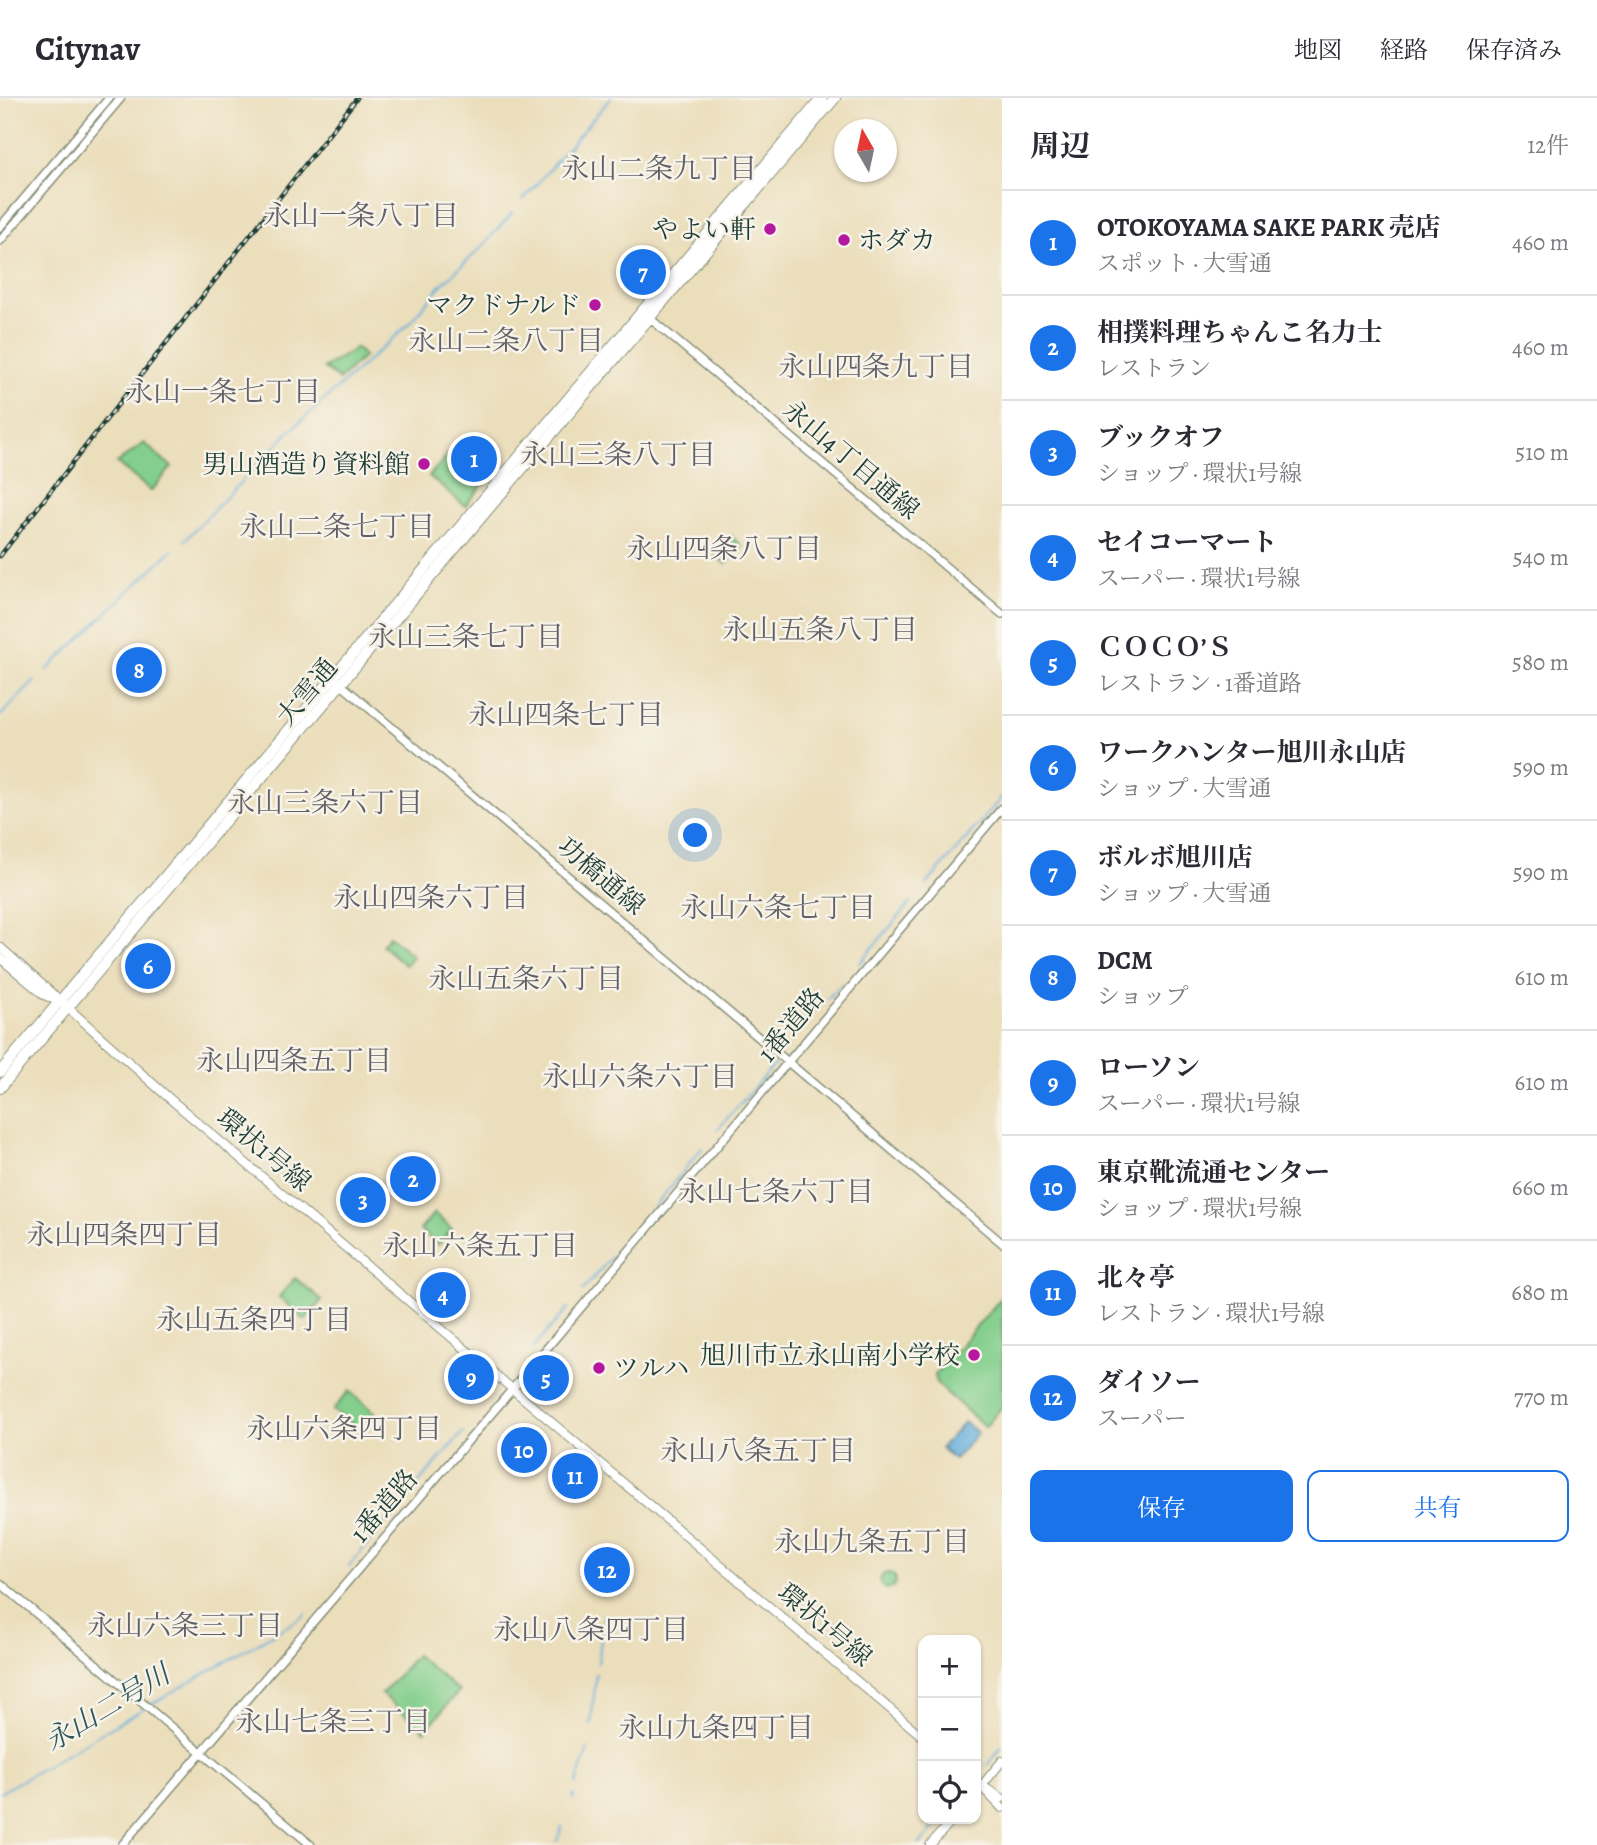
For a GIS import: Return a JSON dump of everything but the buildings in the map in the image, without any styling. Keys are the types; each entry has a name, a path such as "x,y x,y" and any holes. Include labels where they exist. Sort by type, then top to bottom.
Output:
{"highway":[{"name":"大雪通","path":"0,1072 63,1005 337,681 822,98"},
{"name":"大雪通","path":"645,314 835,98"},
{"name":"大雪通","path":"0,1088 63,1005"}],"main road":[{"path":"0,947 16,967"},
{"path":"0,958 16,967"},
{"name":"環状1号線","path":"16,967 44,995 63,1005 918,1733"},
{"path":"981,1784 1002,1761"},
{"path":"981,1788 1002,1798"},
{"path":"981,1790 1002,1808"},
{"path":"930,1845 949,1824"}],"street":[{"path":"0,227 109,98"},
{"path":"0,241 121,98"},
{"name":"永山4丁目通線","path":"645,314 1002,614"},
{"name":"功橋通線","path":"337,681 1002,1243"},
{"name":"1番道路","path":"122,1845 513,1389 1002,808"},
{"path":"0,1583 311,1845"}],"green space":[{"path":"356,348 364,356 339,380 324,368"},
{"path":"461,440 497,468 465,506 429,476"},
{"path":"144,443 172,467 151,491 117,463"},
{"path":"731,536 742,546 726,564 715,555"},
{"path":"389,936 413,956 405,965 382,945"},
{"path":"434,1213 452,1229 438,1245 420,1230"},
{"path":"295,1278 322,1300 305,1320 279,1297"},
{"path":"1002,1297 1002,1407 985,1427 937,1384 935,1375"},
{"path":"349,1391 375,1413 360,1431 333,1410"},
{"path":"888,1573 894,1575 894,1587 888,1589 882,1587 880,1581 882,1575"},
{"path":"416,1655 459,1691 425,1731 382,1694"}],"water":[{"path":"964,1422 978,1433 954,1460 941,1448"}],"waterway":[{"path":"523,200 611,98"},
{"path":"185,540 292,429 410,323 440,286 481,248 512,213"},
{"path":"47,670 172,550"},
{"path":"0,716 35,681"},
{"name":"永山二号川","path":"927,884 1002,797"},
{"name":"永山二号川","path":"859,964 911,902"},
{"name":"永山二号川","path":"827,999 844,982"},
{"name":"永山二号川","path":"718,1129 775,1064"},
{"name":"永山二号川","path":"651,1211 702,1148"},
{"name":"永山二号川","path":"583,1290 636,1229"},
{"name":"永山二号川","path":"533,1348 568,1308"},
{"name":"永山二号川","path":"406,1498 463,1432"},
{"name":"永山二号川","path":"349,1566 395,1511"},
{"name":"永山二号川","path":"150,1705 306,1613"},
{"path":"598,1663 604,1615"},
{"path":"591,1725 596,1674"},
{"name":"永山二号川","path":"0,1793 146,1707"},
{"path":"987,1765 1002,1746"},
{"path":"576,1784 588,1749"},
{"path":"573,1800 574,1795"},
{"path":"919,1845 937,1824"},
{"path":"557,1841 562,1826"}],"railway":[{"path":"0,556 357,98"}],"place":[{"name":"やよい軒","path":"770,229"},
{"name":"ホダカ","path":"844,240"},
{"name":"ボルボ旭川店","path":"643,272"},
{"name":"マクドナルド","path":"595,305"},
{"name":"OTOKOYAMA SAKE PARK 売店","path":"474,459"},
{"name":"男山酒造り資料館","path":"424,464"},
{"name":"DCM","path":"139,670"},
{"name":"ワークハンター旭川永山店","path":"148,966"},
{"name":"相撲料理ちゃんこ名力士","path":"413,1179"},
{"name":"ブックオフ","path":"363,1200"},
{"name":"セイコーマート","path":"443,1295"},
{"name":"旭川市立永山南小学校","path":"974,1355"},
{"name":"ツルハ","path":"599,1368"},
{"name":"ローソン","path":"471,1377"},
{"name":"ＣＯＣＯ’Ｓ","path":"546,1378"},
{"name":"東京靴流通センター","path":"524,1450"},
{"name":"北々亭","path":"575,1476"},
{"name":"ダイソー","path":"607,1570"}],"district":[{"name":"永山二条九丁目","path":"659,169"},
{"name":"永山一条八丁目","path":"361,216"},
{"name":"永山二条八丁目","path":"506,341"},
{"name":"永山四条九丁目","path":"876,367"},
{"name":"永山一条七丁目","path":"223,392"},
{"name":"永山三条八丁目","path":"618,455"},
{"name":"永山二条七丁目","path":"337,527"},
{"name":"永山四条八丁目","path":"724,549"},
{"name":"永山五条八丁目","path":"820,630"},
{"name":"永山三条七丁目","path":"466,637"},
{"name":"永山四条七丁目","path":"566,715"},
{"name":"永山三条六丁目","path":"325,803"},
{"name":"永山四条六丁目","path":"431,898"},
{"name":"永山六条七丁目","path":"778,908"},
{"name":"永山五条六丁目","path":"526,979"},
{"name":"永山四条五丁目","path":"294,1061"},
{"name":"永山六条六丁目","path":"640,1077"},
{"name":"永山七条六丁目","path":"776,1192"},
{"name":"永山四条四丁目","path":"124,1235"},
{"name":"永山六条五丁目","path":"480,1246"},
{"name":"永山五条四丁目","path":"254,1320"},
{"name":"永山六条四丁目","path":"344,1429"},
{"name":"永山八条五丁目","path":"758,1451"},
{"name":"永山九条五丁目","path":"872,1542"},
{"name":"永山六条三丁目","path":"185,1626"},
{"name":"永山八条四丁目","path":"591,1630"},
{"name":"永山七条三丁目","path":"333,1722"},
{"name":"永山九条四丁目","path":"716,1728"}]}
